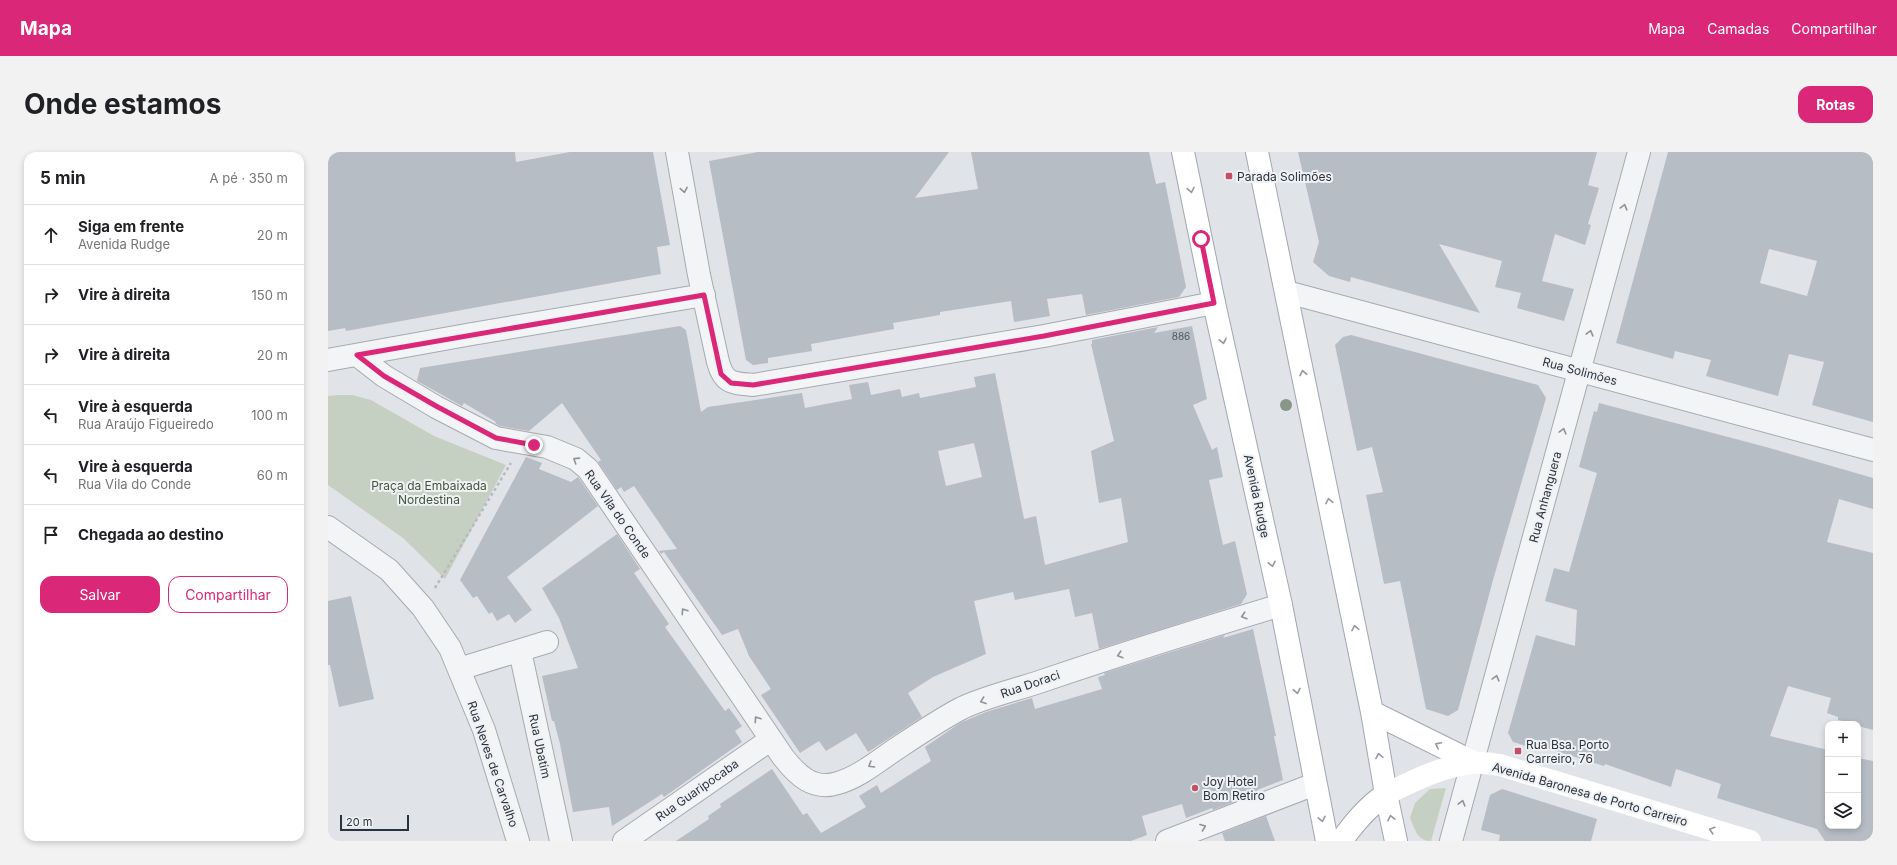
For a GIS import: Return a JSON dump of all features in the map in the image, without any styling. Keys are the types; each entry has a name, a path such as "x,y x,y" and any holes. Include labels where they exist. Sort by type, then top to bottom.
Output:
{"main road":[{"name":"Avenida Rudge","path":"1183,152 1214,303 1281,605 1327,841"},
{"path":"1257,152 1287,292 1372,712 1386,794 1396,841"},
{"path":"1372,712 1473,762"},
{"name":"Avenida Baronesa de Porto Carreiro","path":"1341,841 1355,821 1373,803 1386,794 1419,778 1473,762 1500,765 1750,841"}],"street":[{"path":"677,152 704,295 721,374 731,383 753,385 1044,336 1214,303"},
{"name":"Rua Anhanguera","path":"1451,841 1639,152"},
{"name":"Rua Solimões","path":"1287,292 1873,450"},
{"path":"328,360 704,295"},
{"name":"Rua Vila do Conde","path":"357,355 384,376 496,438 523,444 547,447 561,452 588,469 770,740 796,773"},
{"name":"Rua Neves de Carvalho","path":"328,527 389,570 423,608 450,648 484,730 518,841"},
{"name":"Rua Doraci","path":"796,773 804,779 814,783 827,785 838,783 879,761 909,740 963,708 1078,668 1281,605"},
{"path":"459,669 547,642"},
{"name":"Rua Ubatim","path":"520,650 560,841"},
{"name":"Rua Guaripocaba","path":"624,841 770,740"},
{"path":"1167,841 1315,784"}],"path":[{"path":"423,608 523,444"}],"green space":[{"name":"Praça da Embaixada Nordestina","path":"352,395 371,400 434,436 506,465 445,579 403,538 328,485 328,396"},
{"path":"1446,788 1431,841 1423,839 1417,834 1410,818 1415,803 1430,789"}],"building":[{"path":"328,152 515,152 516,162 570,152 653,152 670,245 657,247 661,274 346,331 345,328 328,331"},
{"path":"758,152 949,152 915,198 978,189 971,152 1149,152 1156,184 1165,182 1186,287 1179,297 1086,315 1082,294 1047,299 1050,316 1014,322 1011,301 940,312 940,315 893,323 894,329 811,344 812,351 768,358 768,363 753,365 746,360 709,161"},
{"path":"1298,152 1597,152 1588,185 1599,188 1588,224 1591,225 1585,245 1555,234 1542,281 1574,289 1564,321 1517,308 1521,293 1495,287 1502,261 1439,244 1480,313 1351,277 1350,282 1329,276 1313,262 1319,242"},
{"path":"1668,152 1873,152 1873,422 1812,405 1824,362 1789,354 1778,396 1706,376 1711,360 1675,351 1673,359 1616,343","holes":["1769,249 1817,261 1807,296 1760,283"]},
{"path":"680,326 686,330 701,412 708,407 802,393 805,408 852,399 849,385 868,382 871,395 900,389 902,397 919,393 920,398 976,387 974,377 995,373 1024,519 1036,516 1045,565 1128,542 1121,498 1099,503 1091,451 1114,441 1091,344 1092,340 1158,327 1154,333 1192,326 1207,399 1193,405 1212,450 1217,447 1223,477 1209,480 1223,545 1235,541 1247,594 1241,604 1099,649 1092,613 1075,617 1069,589 1015,600 1013,592 974,601 986,654 933,677 908,693 922,717 868,752 856,733 826,751 819,741 800,753 761,695 771,689 749,656 738,629 722,635 664,552 661,554 659,551 677,549 634,486 624,492 621,487 617,490 598,462 601,460 562,403 529,431 500,426 495,423 496,422 464,403 462,406 417,381 420,368","holes":["974,443 982,477 946,486 938,451"]},
{"path":"1351,335 1538,385 1546,398 1493,580 1458,710 1448,716 1426,709 1400,581 1384,584 1366,495 1383,492 1372,447 1357,451 1335,345 1343,337"},
{"path":"1599,403 1766,447 1873,478 1873,509 1839,499 1827,542 1873,553 1873,730 1861,727 1861,721 1838,720 1838,717 1827,713 1831,698 1788,686 1770,736 1825,749 1825,829 1861,829 1861,759 1873,761 1873,841 1825,841 1817,829 1717,798 1721,784 1676,769 1671,787 1605,764 1604,766 1528,742 1526,746 1513,742 1508,733 1536,635 1575,646 1577,610 1545,601 1554,568 1569,572 1597,473 1579,467 1594,411 1597,412"},
{"path":"526,457 542,463 539,469 571,482 578,477 598,506 507,577 532,610 515,623 509,614 497,621 492,612 489,614 477,596 473,598 460,580"},
{"path":"617,534 640,569 634,573 669,624 665,627 725,711 729,708 742,726 735,731 742,742 664,797 662,794 612,826 609,807 573,812 560,744 554,721 552,721 542,676 578,668 559,618 542,588"},
{"path":"351,596 374,699 339,707 330,665 328,665 328,601"},
{"path":"1253,629 1276,736 1274,736 1283,780 1257,790 1258,793 1213,810 1212,808 1186,818 1182,804 1142,816 1147,835 1131,841 676,841 709,819 708,816 721,807 720,804 772,769 803,815 807,813 821,833 866,807 859,796 877,785 881,793 931,761 925,747 960,723 986,712 1032,698 1035,709 1102,689 1098,677 1105,675 1104,673 1225,635 1223,638"},
{"path":"1502,789 1597,819 1591,841 1499,841 1500,835 1481,830 1490,795"},
{"path":"1266,816 1275,841 1225,841 1222,833"}],"place":[{"name":"Parada Solimões","path":"1229,176"},
{"name":"Rua Bsa. Porto Carreiro, 76","path":"1518,751"},
{"name":"Joy Hotel Bom Retiro","path":"1195,788"}],"route":[{"path":"534,445 496,438 384,376 357,355 704,295 721,374 731,383 753,385 1044,336 1214,303 1201,239"}]}
